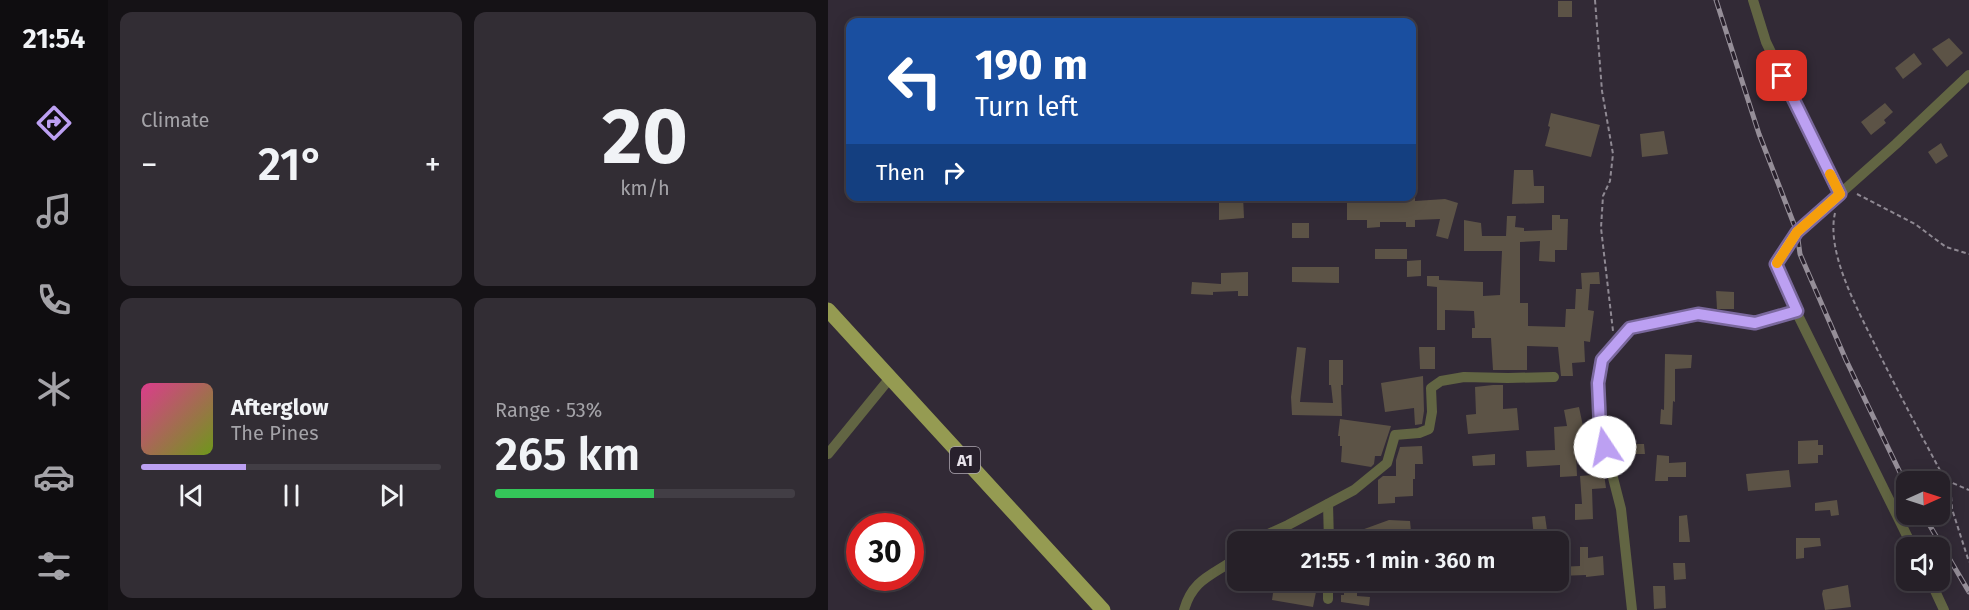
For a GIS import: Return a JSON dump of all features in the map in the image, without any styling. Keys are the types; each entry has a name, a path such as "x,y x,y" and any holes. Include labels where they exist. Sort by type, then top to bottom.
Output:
{"main road":[{"name":"A1","path":"828,310 1104,610"}],"street":[{"path":"1753,0 1766,42 1843,191"},
{"path":"1908,537 1776,264 1797,232 1969,75"},
{"path":"1632,610 1621,509 1600,427 1598,383 1602,360 1630,328 1698,314 1755,323 1797,311"},
{"path":"1274,531 1354,490 1387,463 1395,435 1419,433 1429,429 1432,412 1431,388 1441,381 1464,376 1554,377"},
{"path":"828,454 890,378"},
{"path":"1328,504 1329,531"},
{"path":"1184,610 1188,596 1203,578 1227,564"},
{"path":"1328,591 1328,599"},
{"path":"1935,591 1944,610"}],"path":[{"path":"1595,0 1602,91 1613,154 1610,181 1603,196 1601,228 1615,345"},
{"path":"1940,471 1894,384 1846,284 1837,252 1834,220 1843,191 1915,224 1946,247 1969,254"},
{"path":"1969,490 1950,482 1952,509 1969,562"}],"building":[{"path":"1558,1 1572,1 1572,17 1558,17"},
{"path":"1949,38 1963,53 1947,67 1932,49"},
{"path":"1914,53 1922,64 1903,79 1895,68"},
{"path":"1885,103 1893,112 1884,120 1886,123 1871,135 1861,122"},
{"path":"1551,113 1600,125 1591,157 1545,146"},
{"path":"1664,131 1668,154 1642,157 1640,134"},
{"path":"1941,143 1948,156 1936,164 1928,152"},
{"path":"1514,170 1533,170 1534,186 1544,186 1544,203 1512,204"},
{"path":"1445,199 1458,203 1448,239 1436,236 1440,219 1415,220 1415,227 1406,227 1406,222 1380,222 1380,227 1367,228 1367,220 1347,220 1347,201 1390,203 1390,201"},
{"path":"1219,201 1243,201 1244,218 1219,220"},
{"path":"1552,215 1560,215 1560,219 1568,219 1567,250 1555,250 1555,262 1539,261 1540,241 1520,242 1520,303 1528,303 1528,326 1565,327 1566,309 1575,309 1576,289 1582,289 1581,273 1599,272 1600,284 1590,284 1588,310 1594,311 1590,342 1584,341 1585,362 1572,363 1573,376 1561,376 1558,347 1527,346 1527,370 1493,370 1491,338 1472,338 1472,328 1475,328 1474,311 1445,310 1445,330 1437,330 1437,287 1427,286 1427,276 1439,276 1439,280 1483,282 1483,296 1500,295 1502,251 1464,251 1464,220 1481,223 1482,236 1506,236 1507,216 1516,216 1515,227 1524,228 1524,231 1552,230"},
{"path":"1292,223 1309,223 1309,238 1292,238"},
{"path":"1375,249 1407,249 1407,259 1375,259"},
{"path":"1421,260 1421,276 1407,277 1407,261"},
{"path":"1292,267 1339,267 1339,283 1292,282"},
{"path":"1248,272 1248,296 1238,296 1238,291 1213,292 1213,295 1191,294 1192,282 1221,284 1221,273"},
{"path":"1716,291 1734,292 1734,309 1717,309"},
{"path":"1297,347 1306,348 1300,402 1333,403 1331,385 1329,385 1329,360 1343,360 1342,416 1292,415 1291,397"},
{"path":"1419,347 1435,347 1435,369 1420,369"},
{"path":"1665,354 1692,355 1691,368 1675,369 1672,425 1660,424 1661,409 1664,410"},
{"path":"1423,376 1422,424 1415,425 1414,408 1385,412 1381,383"},
{"path":"1503,385 1503,409 1517,408 1519,430 1468,434 1466,415 1476,414 1475,387"},
{"path":"1579,407 1583,426 1592,425 1595,451 1576,451 1577,476 1560,477 1560,465 1527,467 1526,451 1555,450 1554,427 1567,426 1564,410"},
{"path":"1340,419 1391,426 1381,456 1375,456 1371,467 1341,462 1342,446 1340,446 1340,436 1338,436"},
{"path":"1818,440 1818,445 1823,445 1823,455 1818,455 1818,463 1798,464 1798,441"},
{"path":"1627,444 1644,444 1645,454 1627,454"},
{"path":"1422,446 1423,464 1415,464 1413,496 1395,497 1395,503 1378,504 1378,480 1383,476 1396,476 1396,460 1400,447"},
{"path":"1495,454 1495,465 1473,466 1472,456"},
{"path":"1657,455 1669,456 1669,463 1686,462 1686,477 1668,477 1668,481 1655,481"},
{"path":"1789,470 1791,487 1748,491 1746,474"},
{"path":"1604,474 1606,488 1592,489 1593,519 1575,520 1575,504 1582,504 1580,476"},
{"path":"1837,500 1839,515 1831,516 1830,510 1815,511 1815,503"},
{"path":"1687,515 1690,542 1679,542 1679,516"},
{"path":"1545,516 1547,531 1533,531 1532,517"},
{"path":"1389,520 1410,521 1411,531 1359,531"},
{"path":"1796,538 1820,538 1821,546 1804,548 1804,558 1796,559"},
{"path":"1580,547 1588,547 1588,558 1603,556 1604,575 1569,576 1569,566 1580,566"},
{"path":"1673,563 1685,563 1686,579 1674,580"},
{"path":"1848,585 1851,607 1825,610 1823,590"},
{"path":"1653,586 1665,586 1666,608 1654,609"},
{"path":"1273,591 1316,591 1313,607 1272,600"},
{"path":"1344,592 1370,597 1369,606 1341,602 1341,595 1344,595"}],"railway":[{"path":"1716,0 1759,134 1797,232 1800,254 1846,360 1899,471"},
{"path":"1929,525 1969,592"}],"slow traffic":[{"path":"1777,263 1797,232 1840,194 1830,174"}],"route":[{"path":"1605,447 1600,427 1598,383 1602,360 1630,328 1698,314 1755,323 1797,311 1776,264 1797,232 1840,194 1782,76"}]}
